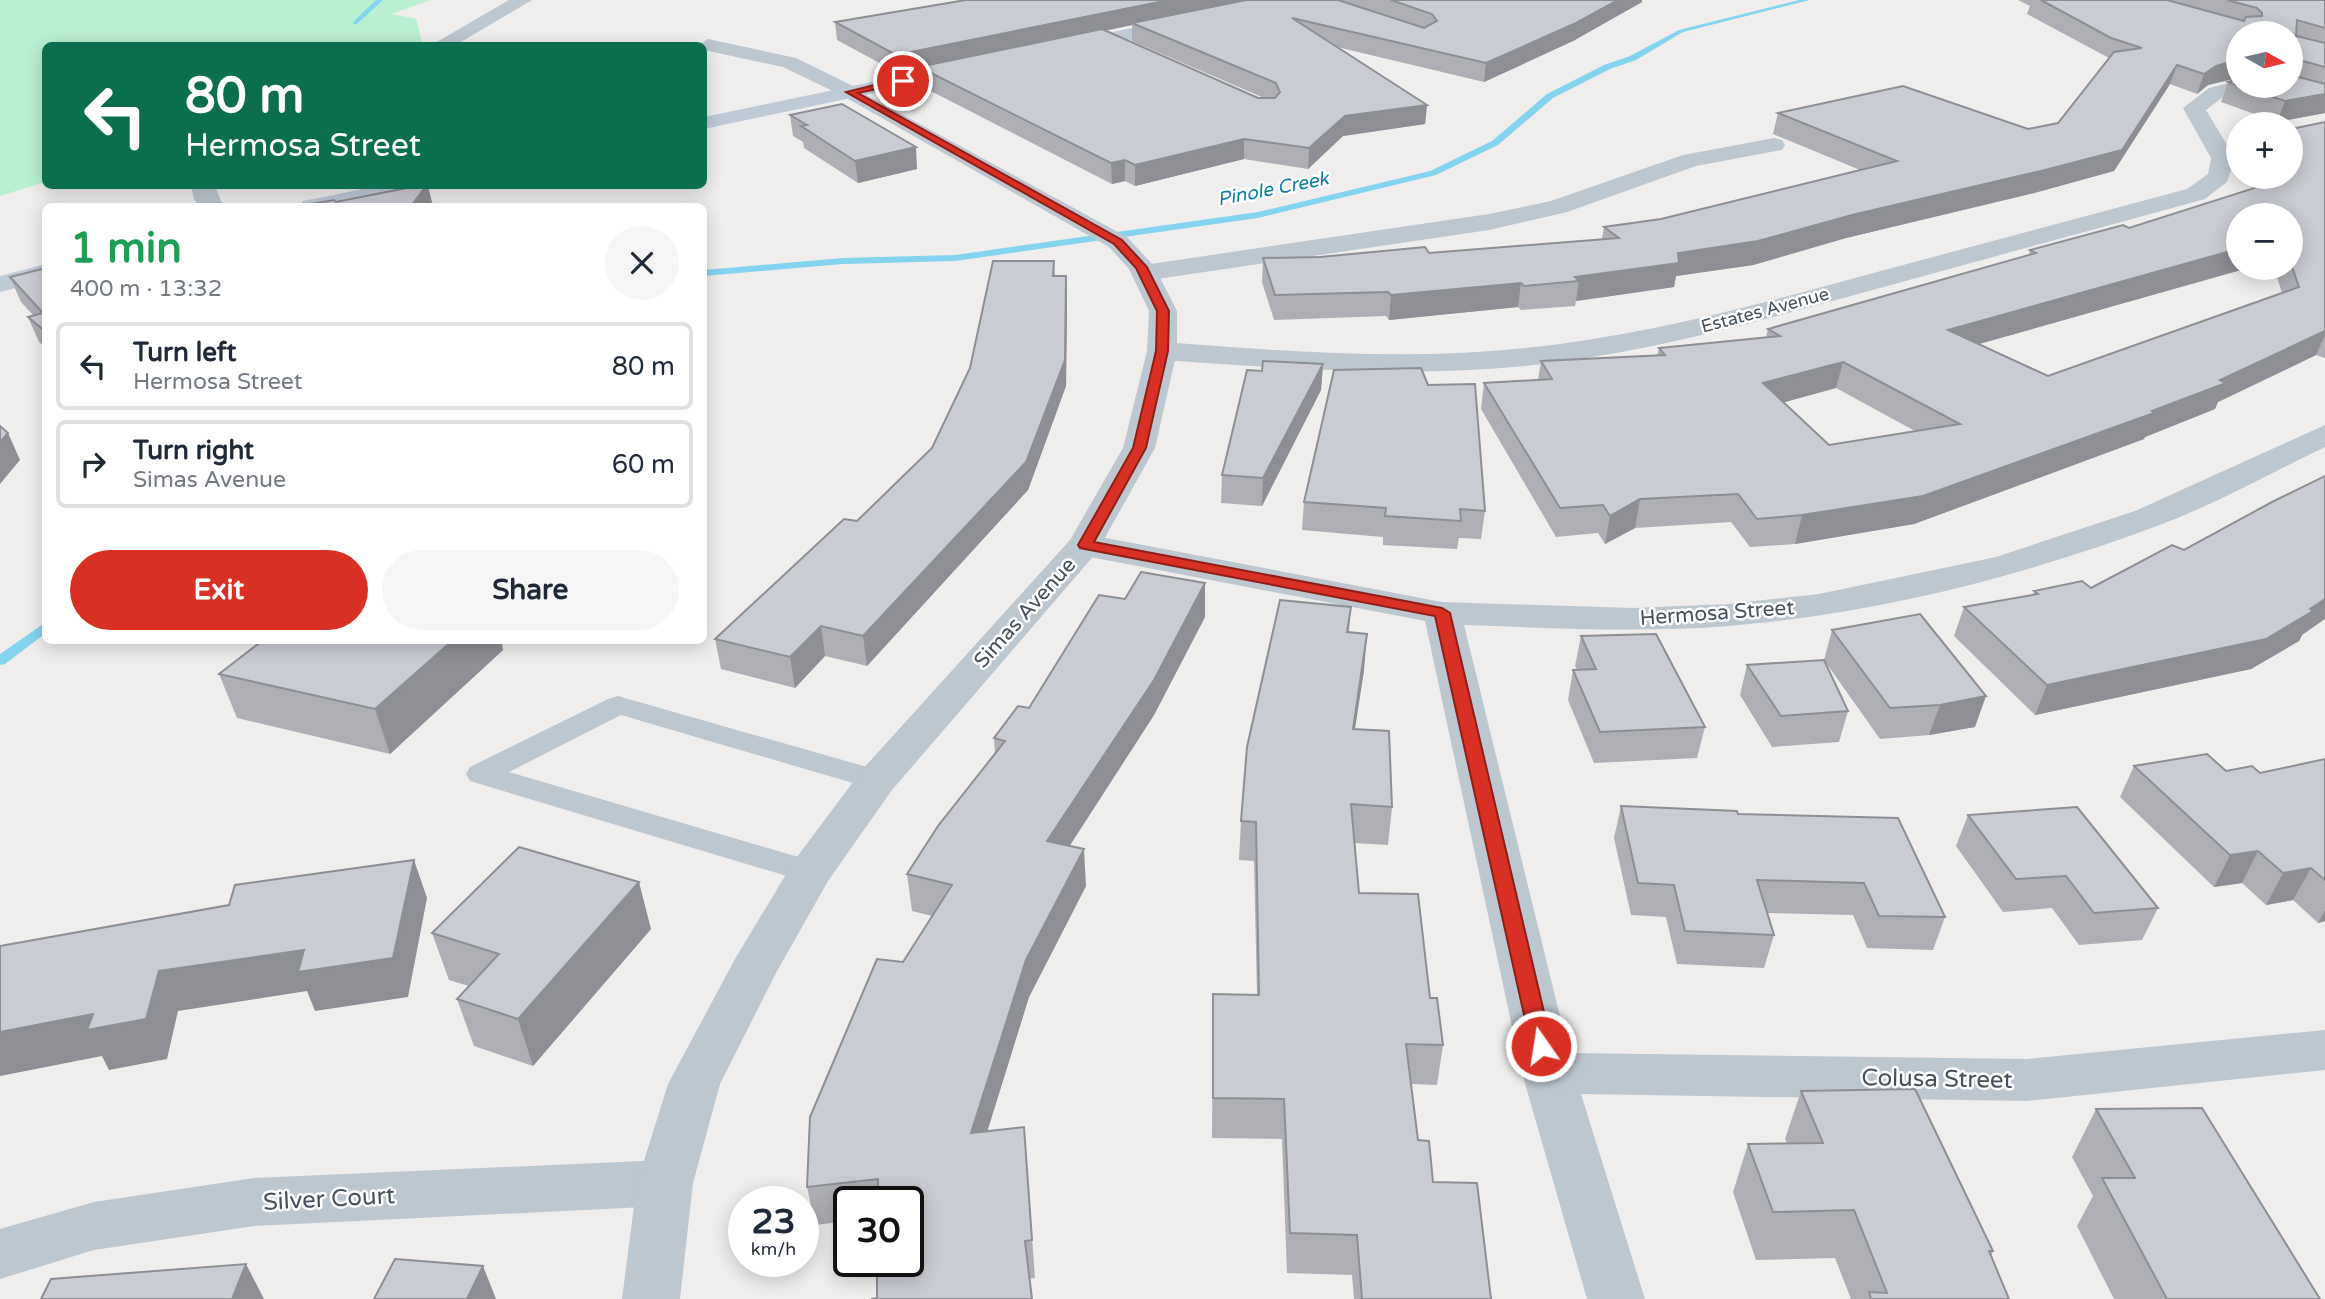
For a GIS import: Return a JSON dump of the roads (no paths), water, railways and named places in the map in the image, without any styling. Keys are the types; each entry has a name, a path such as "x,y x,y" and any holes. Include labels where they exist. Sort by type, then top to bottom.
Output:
{"main road":[{"path":"1044,52 1199,20"},
{"path":"707,122 994,62"},
{"path":"327,203 396,189"},
{"path":"0,284 42,273"}],"street":[{"path":"446,42 523,0"},
{"path":"1106,39 1134,51"},
{"name":"Simas Avenue","path":"651,1299 664,1183 694,1084 752,972 810,873 877,780 1085,545 1139,448 1162,351 1163,311 1143,270 1118,242 1075,215 850,92 789,62 708,45"},
{"name":"Estates Avenue","path":"1162,351 1304,361 1421,361 1524,357 1641,341 1736,319 2196,194 2219,177 2223,158 2194,108 2216,92 2226,90"},
{"path":"1143,270 1489,222 1558,207 1691,160 1774,145"},
{"name":"Hermosa Street","path":"1085,545 1442,613 1633,619 1728,615 1819,605 2005,566 2147,519 2325,435"},
{"path":"1442,613 1548,1073 1616,1299"},
{"name":"Colusa Street","path":"1548,1073 2026,1080 2325,1050"},
{"name":"Silver Court","path":"0,1254 94,1226 254,1202 664,1183"}],"lane":[{"path":"810,873 481,774 618,705 877,780"}],"waterway":[{"path":"355,23 380,0"},
{"name":"Pinole Creek","path":"707,273 843,261 955,258 1258,215 1433,173 1495,143 1550,96 1607,67 1633,58 1681,31 1807,0"},
{"name":"Pinole Creek","path":"0,661 42,629"}]}
